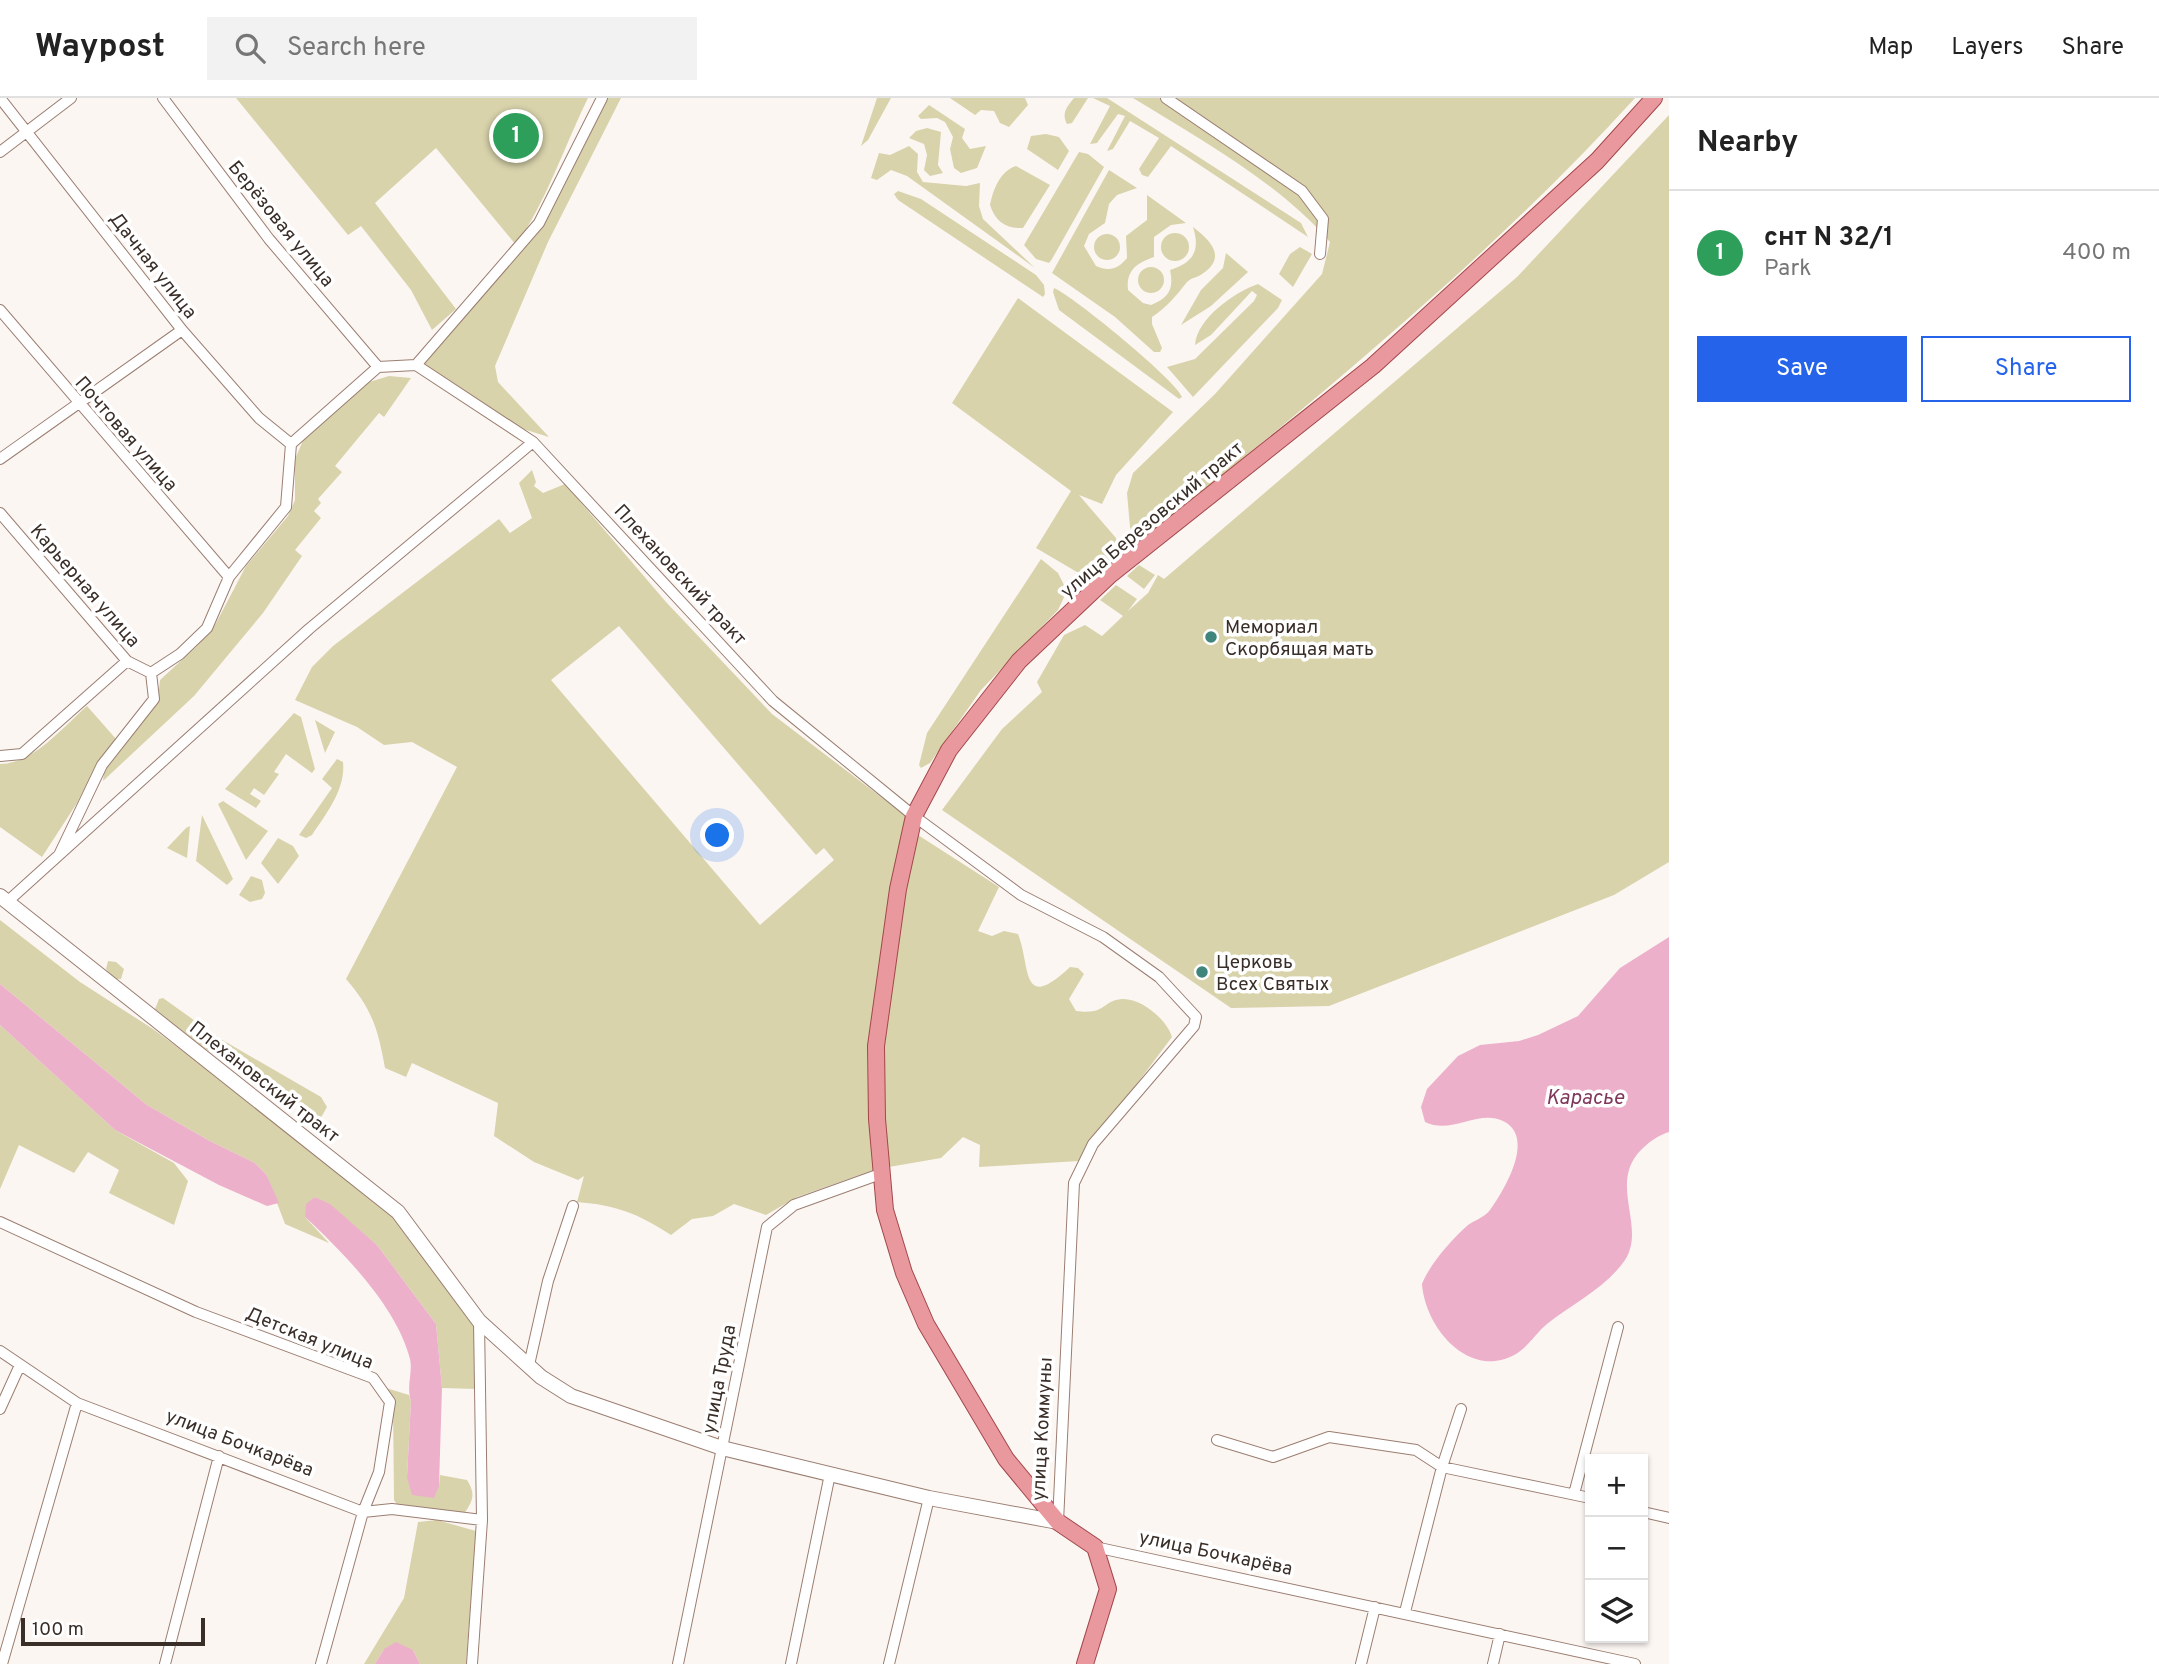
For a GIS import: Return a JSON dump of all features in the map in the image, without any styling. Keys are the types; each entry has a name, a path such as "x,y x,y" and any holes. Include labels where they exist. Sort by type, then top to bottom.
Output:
{"main road":[{"name":"улица Березовский тракт","path":"883,1173 877,1119 876,1046 898,889 914,816 949,750 1019,661 1110,575 1373,366 1597,161 1654,98"},
{"name":"улица Коммуны","path":"883,1173 885,1210 904,1273 926,1324 1006,1458 1058,1521"},
{"name":"улица Бочкарёва","path":"1058,1521 1095,1547"},
{"path":"1085,1664 1108,1589 1095,1547"}],"street":[{"name":"Дачная улица","path":"0,98 182,330 259,418 291,444"},
{"path":"0,152 71,98"},
{"name":"Берёзовая улица","path":"163,98 269,239 378,366"},
{"path":"59,855 102,765 154,699 152,673 180,654 207,628 229,577 286,507 291,444 378,366 416,365 539,223 602,98"},
{"path":"1166,98 1302,191 1323,219 1320,254"},
{"name":"Почтовая улица","path":"0,310 229,577"},
{"path":"0,459 182,330"},
{"name":"Плехановский тракт","path":"416,365 533,442 773,701 914,816 1021,895 1103,937 1159,977 1196,1017 1194,1026"},
{"path":"4,899 59,855 309,629 533,442"},
{"name":"Карьерная улица","path":"0,513 127,661 152,673"},
{"path":"0,756 22,754 127,661"},
{"name":"Плехановский тракт","path":"4,899 398,1212 479,1321"},
{"name":"улица Коммуны","path":"1058,1521 1074,1183 1093,1144 1194,1026"},
{"name":"улица Труда","path":"678,1664 766,1227 794,1205 883,1173"},
{"path":"529,1365 548,1282 573,1206"},
{"name":"Детская улица","path":"0,1222 196,1312 373,1378 390,1402 379,1472 363,1512 321,1664"},
{"path":"472,1664 482,1520 479,1321"},
{"name":"улица Бочкарёва","path":"479,1321 529,1365 571,1396 722,1448 929,1498 1058,1521"},
{"path":"1574,1494 1618,1327"},
{"name":"улица Бочкарёва","path":"0,1351 77,1403 363,1512 392,1508 482,1520"},
{"path":"0,1409 20,1365"},
{"path":"2,1664 77,1403"},
{"path":"1405,1612 1442,1467 1461,1409"},
{"path":"1217,1440 1273,1457 1329,1437 1416,1450 1442,1467 1585,1497"},
{"path":"165,1664 219,1456"},
{"path":"791,1664 830,1474"},
{"path":"889,1664 929,1498"},
{"path":"1648,1513 1669,1518"},
{"name":"улица Бочкарёва","path":"1095,1547 1405,1612 1635,1664"},
{"path":"1361,1664 1375,1607"},
{"path":"1493,1664 1500,1634"}],"shaded area":[{"path":"236,98 588,98 546,192 516,245 436,148 375,203 456,309 432,330 411,290 361,226 348,235"},
{"path":"608,98 621,98 548,242 495,366 498,382 549,437 523,429 423,365 545,222"},
{"path":"877,98 891,98 868,140 861,146"},
{"path":"950,98 1025,98 1028,105 1009,127 1000,123 994,111 981,110 975,115"},
{"path":"1074,98 1088,98 1072,123 1067,124 1065,113"},
{"path":"1093,98 1107,98 1301,223 1308,237 1171,146 1148,177 1142,175 1139,169 1159,138 1130,121 1113,149 1107,151 1125,116 1118,114 1097,143 1090,144 1110,106"},
{"path":"1133,98 1635,98 1520,216 1460,272 1336,381 1145,539 1136,542 1130,527 1127,493 1133,473 1215,394 1322,274 1330,242 1309,220 1262,181"},
{"path":"929,105 965,129 962,138 970,149 986,146 977,168 961,173 954,168 950,149 953,137 945,122 937,118 921,119 918,116"},
{"path":"1669,115 1669,862 1614,895 1329,1006 1231,1008 942,810 1002,729 1042,692 1037,682 1064,635 1085,625 1102,636 1123,616 1100,600 1116,585 1137,599 1128,611 1148,593 1158,575 1164,579 1517,277"},
{"path":"927,128 941,132 938,165 943,173 930,176 924,170 927,155 924,144 909,138 916,131"},
{"path":"1046,134 1059,137 1069,151 1058,170 1027,149 1031,136"},
{"path":"909,146 918,154 917,172 923,182 966,186 980,183 979,206 983,219 1035,268 907,176 891,170 877,180 871,178 879,153 890,155"},
{"path":"1079,152 1088,154 1104,167 1052,259 1049,263 1036,259 1024,245"},
{"path":"1016,166 1050,185 1023,228 1002,223 990,205 995,187 1010,168"},
{"path":"1109,170 1137,188 1117,195 1109,204 1105,223 1089,234 1084,246 1096,266 1113,268 1127,258 1126,236 1147,220 1147,195 1186,223 1171,225 1154,237 1154,257 1142,262 1131,272 1128,290 1143,303 1151,305 1169,292 1170,270 1189,260 1195,250 1193,227 1214,249 1214,261 1210,268 1189,280 1167,305 1152,317 1152,324 1162,348 1160,352 1154,352 1115,317 1052,273"},
{"path":"898,191 921,199 1036,275 1044,285 1043,297 898,200 894,194"},
{"path":"1175,233 1185,237 1189,247 1185,257 1175,261 1165,257 1161,247 1165,237"},
{"path":"1107,234 1116,238 1120,247 1116,256 1107,260 1098,256 1094,247 1098,238"},
{"path":"1300,247 1312,254 1293,287 1279,274 1290,254"},
{"path":"1226,253 1248,272 1211,306 1181,325 1201,290 1223,268"},
{"path":"1151,267 1160,271 1164,280 1160,289 1151,293 1142,289 1138,280 1142,271"},
{"path":"1258,284 1282,300 1278,308 1193,397 1167,367 1195,359 1257,295 1252,291 1211,335 1195,345 1202,325 1228,300"},
{"path":"1054,288 1123,339 1162,374 1182,397 1179,399 1059,310"},
{"path":"1018,298 1173,412 1116,475 1102,504 1079,495 1116,538 1118,552 1096,574 1082,575 1036,548 1071,491 952,403"},
{"path":"389,376 411,378 384,417 379,413 335,466 342,472 318,499 321,503 314,511 321,518 295,550 302,556 263,613 194,696 103,781 104,772 158,700 160,680 196,647 215,625 246,566 288,516 295,500 295,459 305,436 366,383"},
{"path":"532,470 536,482 534,486 543,493 565,484 666,602 772,714 906,816 868,1046 874,1170 797,1197 766,1215 734,1204 713,1216 692,1219 671,1235 627,1212 604,1205 577,1202 584,1176 578,1180 534,1162 494,1136 498,1103 412,1063 406,1077 385,1068 373,1020 346,979 457,767 412,742 384,745 357,727 295,700 312,667 333,646 499,519 510,533 532,518 519,483","holes":["619,626 816,855 824,848 834,860 760,925 551,680"]},
{"path":"1041,559 1058,573 1067,591 1058,610 981,690 930,763 921,768 919,765 927,733"},
{"path":"1139,565 1155,575 1144,589 1127,576"},
{"path":"87,706 117,740 99,760 77,803 42,857 0,827 0,764 24,758 36,751"},
{"path":"294,713 301,717 315,769 312,773 286,754 274,772 279,774 264,795 254,788 250,794 261,801 256,808 225,789"},
{"path":"315,720 335,732 325,753"},
{"path":"337,759 343,762 343,772 334,801 312,835 306,838 299,835 332,788 322,779"},
{"path":"223,801 268,831 246,860 218,804"},
{"path":"202,815 233,879 227,885 196,861"},
{"path":"190,826 187,858 167,848"},
{"path":"918,835 999,887 978,931 992,936 1004,931 1018,934 1027,971 1035,986 1043,986 1070,967 1078,968 1084,974 1069,999 1076,1011 1093,1011 1115,1000 1130,1000 1153,1011 1169,1030 1172,1037 1079,1161 979,1167 980,1145 963,1137 941,1158 889,1167 880,1078 882,1021 894,941"},
{"path":"278,838 293,846 299,856 278,884 261,863"},
{"path":"251,876 262,880 265,893 262,899 250,902 239,895"},
{"path":"0,920 80,982 153,1029 234,1089 389,1210 475,1326 476,1389 442,1388 436,1324 377,1245 330,1205 315,1197 305,1217 329,1243 285,1224 266,1174 255,1163 147,1105 0,984"},
{"path":"108,961 116,962 124,969 121,979 114,979 106,969"},
{"path":"163,998 219,1038 321,1097 327,1107 319,1121 201,1046 155,1009 159,999"},
{"path":"0,1025 115,1130 174,1163 188,1181 174,1225 109,1193 119,1170 88,1152 74,1173 19,1145 0,1189"},
{"path":"386,1388 409,1395 411,1401 407,1477 439,1486 440,1475 467,1480 472,1489 472,1497 464,1514 398,1506 394,1500 393,1404"},
{"path":"437,1520 476,1531 466,1664 420,1664 413,1650 384,1649 375,1664 364,1664 404,1598 418,1522"}],"water":[{"name":"Карасье","path":"1669,937 1669,1132 1648,1144 1632,1162 1627,1190 1631,1247 1625,1260 1608,1279 1547,1324 1516,1354 1499,1361 1466,1355 1452,1345 1431,1317 1422,1284 1430,1268 1448,1245 1468,1225 1483,1217 1496,1201 1514,1164 1517,1139 1513,1129 1494,1118 1445,1126 1425,1122 1421,1107 1427,1089 1458,1056 1480,1045 1519,1041 1578,1016 1620,968"},
{"path":"0,984 147,1105 255,1163 266,1174 279,1203 267,1206 219,1185 115,1130 0,1025"},
{"path":"315,1197 330,1204 377,1245 436,1324 442,1388 439,1486 434,1498 412,1495 407,1477 411,1364 403,1339 381,1300 367,1282 305,1217 306,1204"},
{"path":"396,1642 413,1650 420,1664 375,1664 384,1649"}],"place":[{"name":"снт N 32/1","path":"516,136"},
{"name":"Мемориал Скорбящая мать","path":"1211,637"},
{"name":"Церковь Всех Святых","path":"1202,972"}]}
